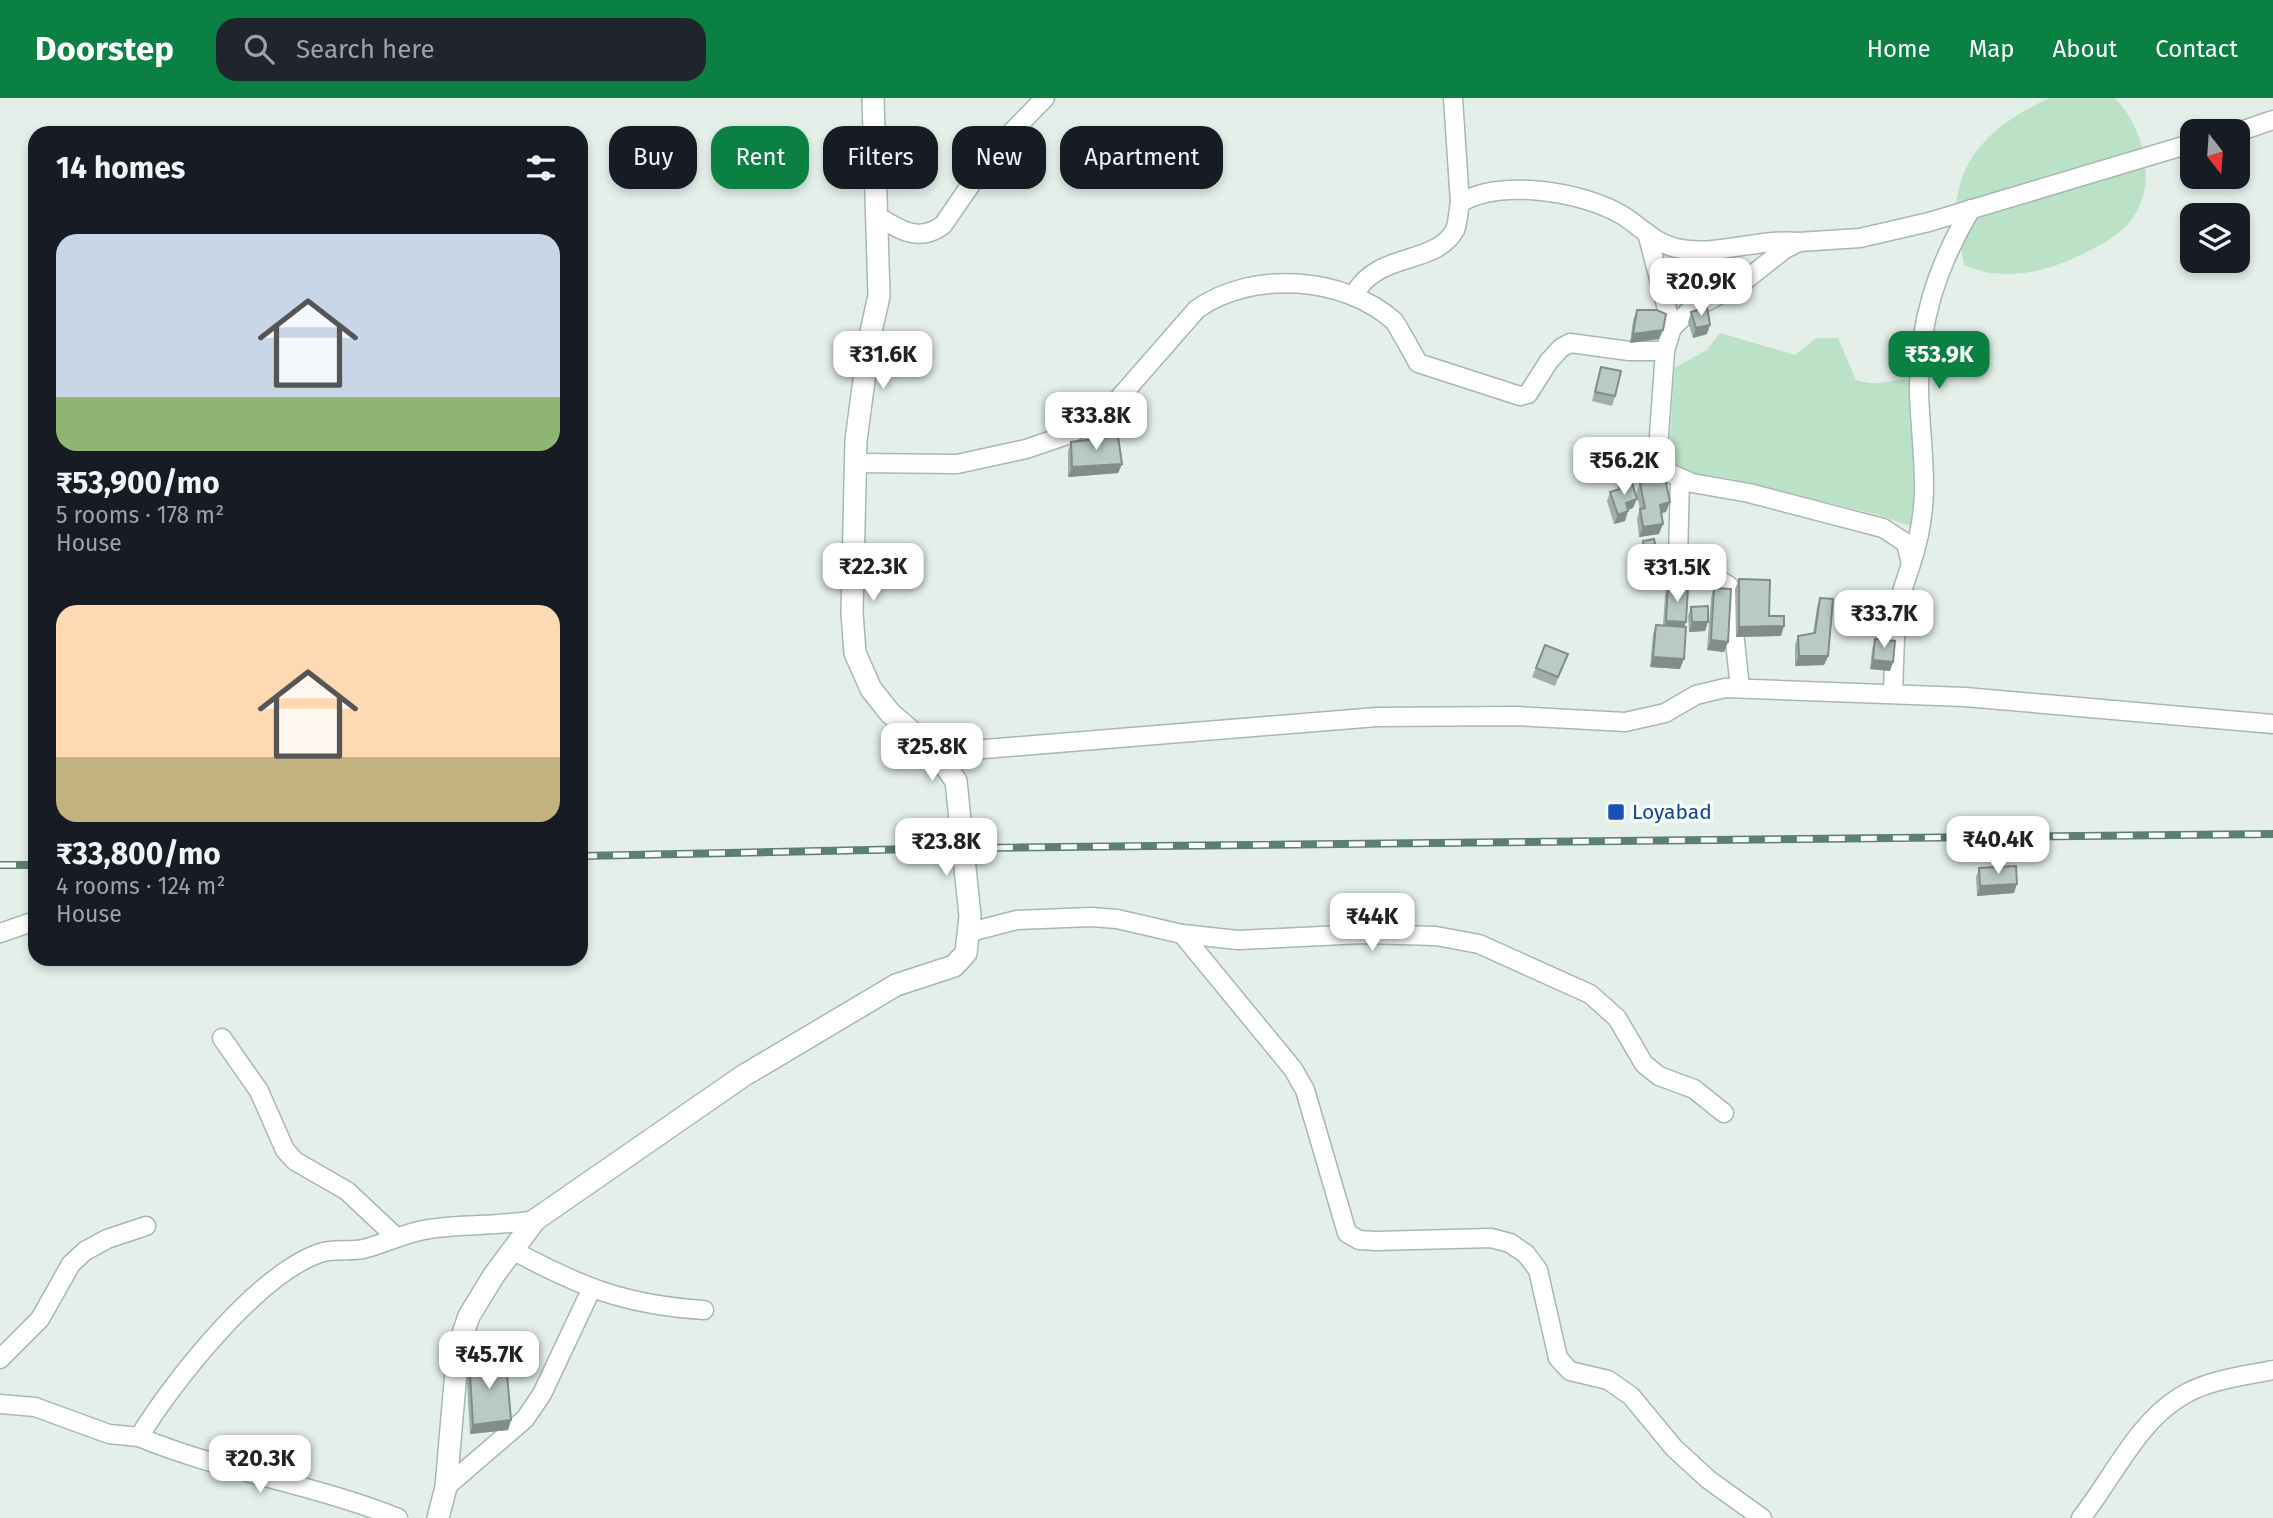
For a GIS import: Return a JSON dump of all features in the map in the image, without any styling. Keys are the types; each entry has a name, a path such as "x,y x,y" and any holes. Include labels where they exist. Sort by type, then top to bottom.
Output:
{"street":[{"path":"438,1518 446,1487 458,1348 469,1316 535,1220 743,1076 896,985 954,966 966,953 970,932 956,780 936,753 890,713 871,689 855,653 852,613 856,440 870,337 879,296 873,98"},
{"path":"877,216 902,231 919,235 932,233 943,225 996,148 1045,98"},
{"path":"1354,295 1365,278 1376,269 1422,254 1454,231 1460,203 1453,98"},
{"path":"2250,128 2273,120"},
{"path":"1460,203 1484,194 1565,193 1603,205 1663,245 1720,251 1758,242 1860,239 2180,147"},
{"path":"1893,692 1896,610 1921,535 1926,493 1919,390 1923,332 1934,283 1971,209"},
{"path":"1647,233 1672,328"},
{"path":"1799,242 1743,282 1689,311 1672,328 1665,351 1658,449 1667,472 1680,480 1883,528 1906,543 1911,564"},
{"path":"856,463 957,464 1026,449 1070,434 1107,412 1186,319 1214,297 1250,287 1306,285 1354,295 1393,320 1418,363 1426,368 1451,371 1463,379 1520,396 1528,394 1549,361 1570,343 1629,351 1665,351"},
{"path":"1680,480 1678,558 1696,575 1723,581 1729,586 1740,688"},
{"path":"936,753 1377,717 1516,716 1625,722 1665,713 1696,695 1740,688 1893,692 2273,724"},
{"path":"970,932 1017,920 1091,917 1117,919 1182,934 1238,940 1363,934 1436,936 1479,944 1590,994 1617,1017 1644,1064 1659,1076 1693,1089 1724,1113"},
{"path":"0,933 28,923"},
{"path":"1182,934 1293,1069 1306,1090 1347,1233 1359,1240 1491,1238 1510,1243 1526,1254 1538,1270 1558,1358 1570,1371 1608,1380 1631,1396 1674,1448 1709,1480 1762,1518"},
{"path":"222,1038 259,1091 285,1150 295,1161 347,1191 396,1237"},
{"path":"139,1437 197,1357 276,1279 303,1259 319,1253 361,1250 431,1228 535,1220"},
{"path":"0,1359 40,1319 71,1264 85,1251 107,1239 146,1226"},
{"path":"512,1250 591,1290 670,1308 704,1310"},
{"path":"446,1487 525,1419 542,1394 591,1290"},
{"path":"2081,1518 2142,1433 2161,1411 2181,1395 2224,1380 2273,1370"},
{"path":"0,1404 43,1409 108,1434 139,1437 181,1454 326,1494 398,1518"}],"green space":[{"path":"2050,98 2115,98 2126,112 2142,145 2145,163 2146,181 2135,215 2123,229 2105,242 2046,269 2004,274 1964,265 1956,217 1963,175 1983,142 2014,117"},
{"path":"1720,333 1795,355 1816,338 1838,338 1856,380 1873,383 1915,381 1913,527 1879,515 1728,478 1679,476 1670,447 1674,368 1707,350"}],"building":[{"path":"1707,307 1710,325 1696,328 1691,312"},
{"path":"1637,310 1657,310 1666,314 1663,330 1633,334"},
{"path":"1601,367 1621,371 1615,396 1595,392"},
{"path":"1118,436 1122,464 1072,467 1071,442"},
{"path":"1665,478 1670,502 1660,505 1663,524 1643,527 1640,509 1645,508 1640,483"},
{"path":"1631,480 1637,499 1626,503 1628,511 1618,515 1610,492 1620,489 1619,484"},
{"path":"1654,539 1658,556 1645,558 1643,541"},
{"path":"1739,579 1770,580 1769,616 1784,616 1784,626 1739,627"},
{"path":"1668,585 1688,587 1686,622 1666,621"},
{"path":"1714,588 1731,589 1728,642 1711,640"},
{"path":"1820,598 1833,599 1828,656 1799,656 1798,636 1815,633"},
{"path":"1708,606 1708,622 1692,622 1691,607"},
{"path":"1656,625 1686,627 1684,659 1653,657"},
{"path":"1875,639 1895,641 1893,662 1873,660"},
{"path":"1545,645 1568,654 1558,677 1536,668"},
{"path":"2016,866 2017,884 1980,886 1979,868"},
{"path":"469,1355 506,1362 511,1420 473,1425"}],"railway":[{"path":"588,856 964,848 2273,834"},
{"path":"0,865 28,865"}],"place":[{"name":"Loyabad","path":"1616,812"}]}
